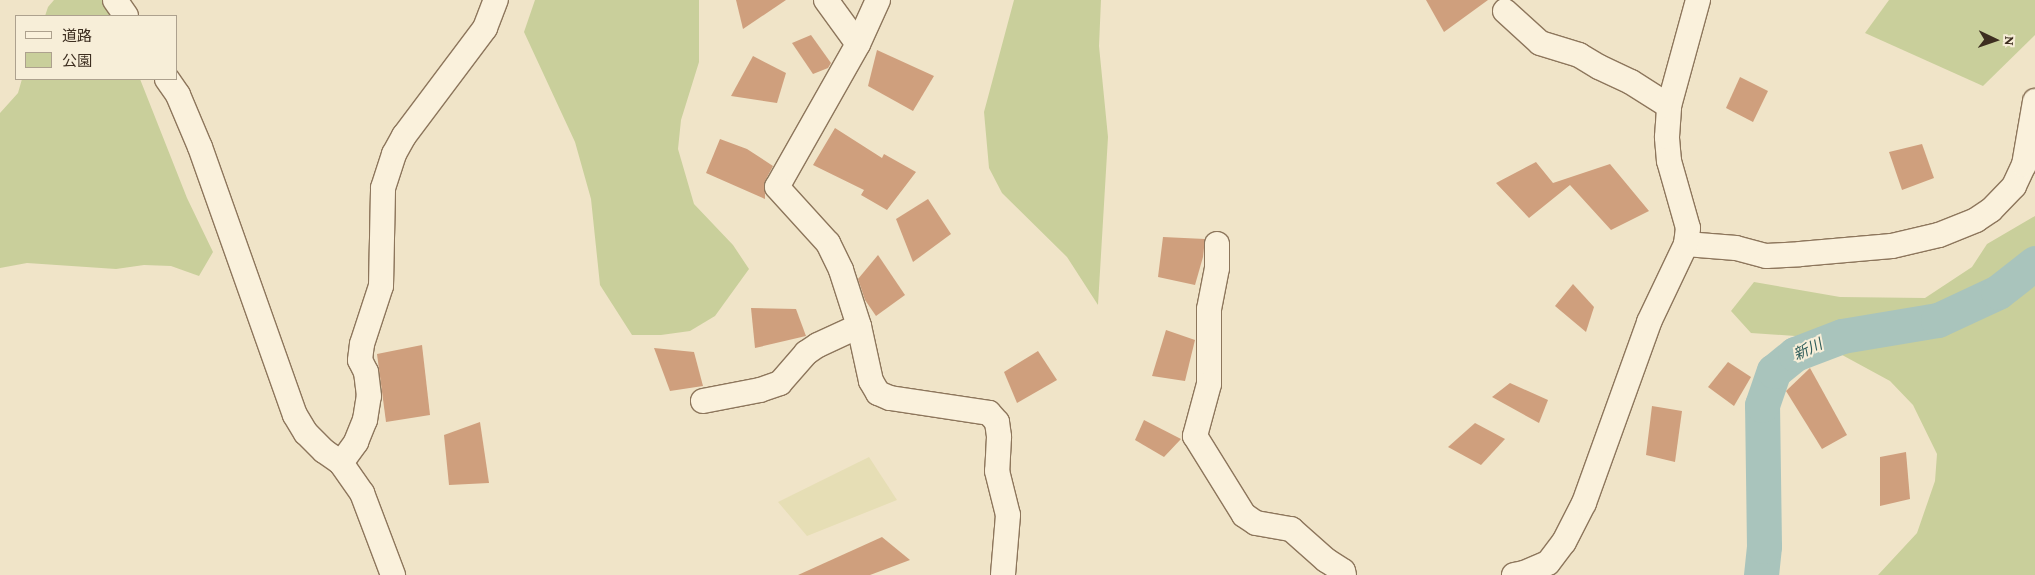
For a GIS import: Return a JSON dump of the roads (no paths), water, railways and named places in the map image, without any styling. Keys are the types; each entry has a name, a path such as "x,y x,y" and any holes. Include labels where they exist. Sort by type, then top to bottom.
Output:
{"street":[{"path":"115,0 125,15"},
{"path":"341,464 356,442 369,396 366,372 360,360 362,344 381,286 383,264 381,208 386,180 394,154 404,136 485,28 496,0"},
{"path":"826,0 858,44"},
{"path":"878,0 858,44 777,187 828,243 841,270 859,326 871,381 878,393 890,398 989,413 997,422 999,438 997,471 1008,515 1002,575"},
{"path":"1514,575 1548,563 1564,542 1584,503 1649,322 1686,244 1688,228 1669,161 1667,138 1669,106 1698,0"},
{"path":"1505,10 1540,43 1579,55 1599,68 1631,82 1669,106"},
{"path":"168,80 178,95 200,147 295,415 306,432 324,451 341,464 362,493 393,575"},
{"path":"1686,244 1736,248 1766,256 1800,254 1892,246 1939,235 1969,223 1991,210 2014,186 2024,165 2035,101"},
{"path":"1217,244 1216,268 1209,309 1207,346 1209,384 1194,436 1244,515 1256,523 1291,529 1326,560 1343,571 1344,575"},
{"path":"703,401 760,390 780,383 806,353 818,345 859,326"}],"waterway":[{"name":"新川","path":"1761,575 1764,546 1762,405 1774,371 1795,354 1842,336 1938,320 1998,292 2035,263"}]}
